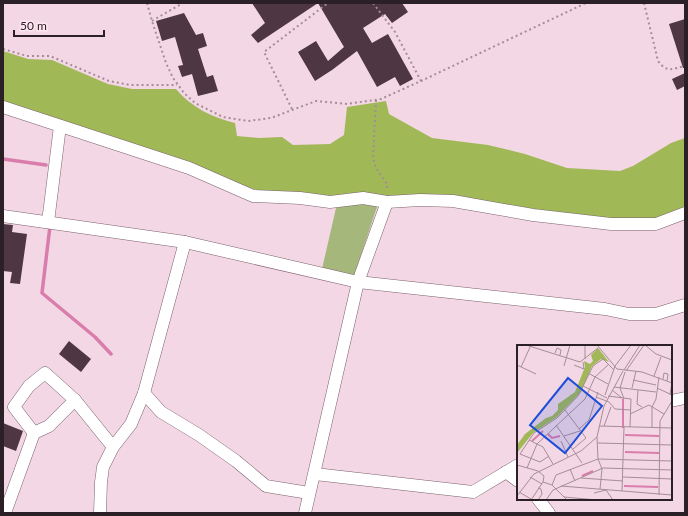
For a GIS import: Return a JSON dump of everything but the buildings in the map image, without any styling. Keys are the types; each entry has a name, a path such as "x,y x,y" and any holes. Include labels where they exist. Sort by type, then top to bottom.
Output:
{"street":[{"path":"3,107 189,168 254,196 300,198 330,202 363,198 387,202 420,200 454,201 533,215 611,224 656,224 685,213"},
{"path":"48,222 60,126"},
{"path":"305,513 358,282 387,202"},
{"path":"3,216 185,242 358,282 605,309 628,314 656,314 685,305"},
{"path":"100,513 103,467 113,447 131,424 144,393 185,242"},
{"path":"34,434 14,407 29,386 45,373 75,400 113,447"},
{"path":"144,393 161,412 199,434 236,461 266,486 309,493"},
{"path":"672,402 685,398"},
{"path":"5,513 34,434 49,426 75,400"},
{"path":"315,474 473,492 517,466"},
{"path":"506,472 517,480"},
{"path":"539,500 549,513"}],"path":[{"path":"148,3 152,21 166,63 173,78 184,93 195,103 223,117 248,120 271,118 316,101 347,104 381,99 586,3"},
{"path":"152,21 183,3"},
{"path":"292,109 264,52 328,3"},
{"path":"373,3 395,32 421,81"},
{"path":"644,3 658,61 663,67 670,69 685,66"},
{"path":"3,49 28,56 50,56 109,81 130,85 178,85"},
{"path":"376,100 373,158 376,168 387,184 387,202"}],"green space":[{"path":"3,51 28,59 52,60 108,84 132,89 176,89 188,101 203,111 235,123 237,136 259,138 282,137 293,145 330,144 344,135 347,107 386,101 389,114 432,138 488,145 525,154 567,168 620,171 633,166 671,143 685,138 685,208 660,218 612,220 392,196 332,197 264,192 3,102"},
{"path":"361,201 377,207 354,276 322,269 336,208"}],"waterway":[{"path":"3,159 46,165"},
{"path":"50,226 42,293 95,337 111,354"}]}
